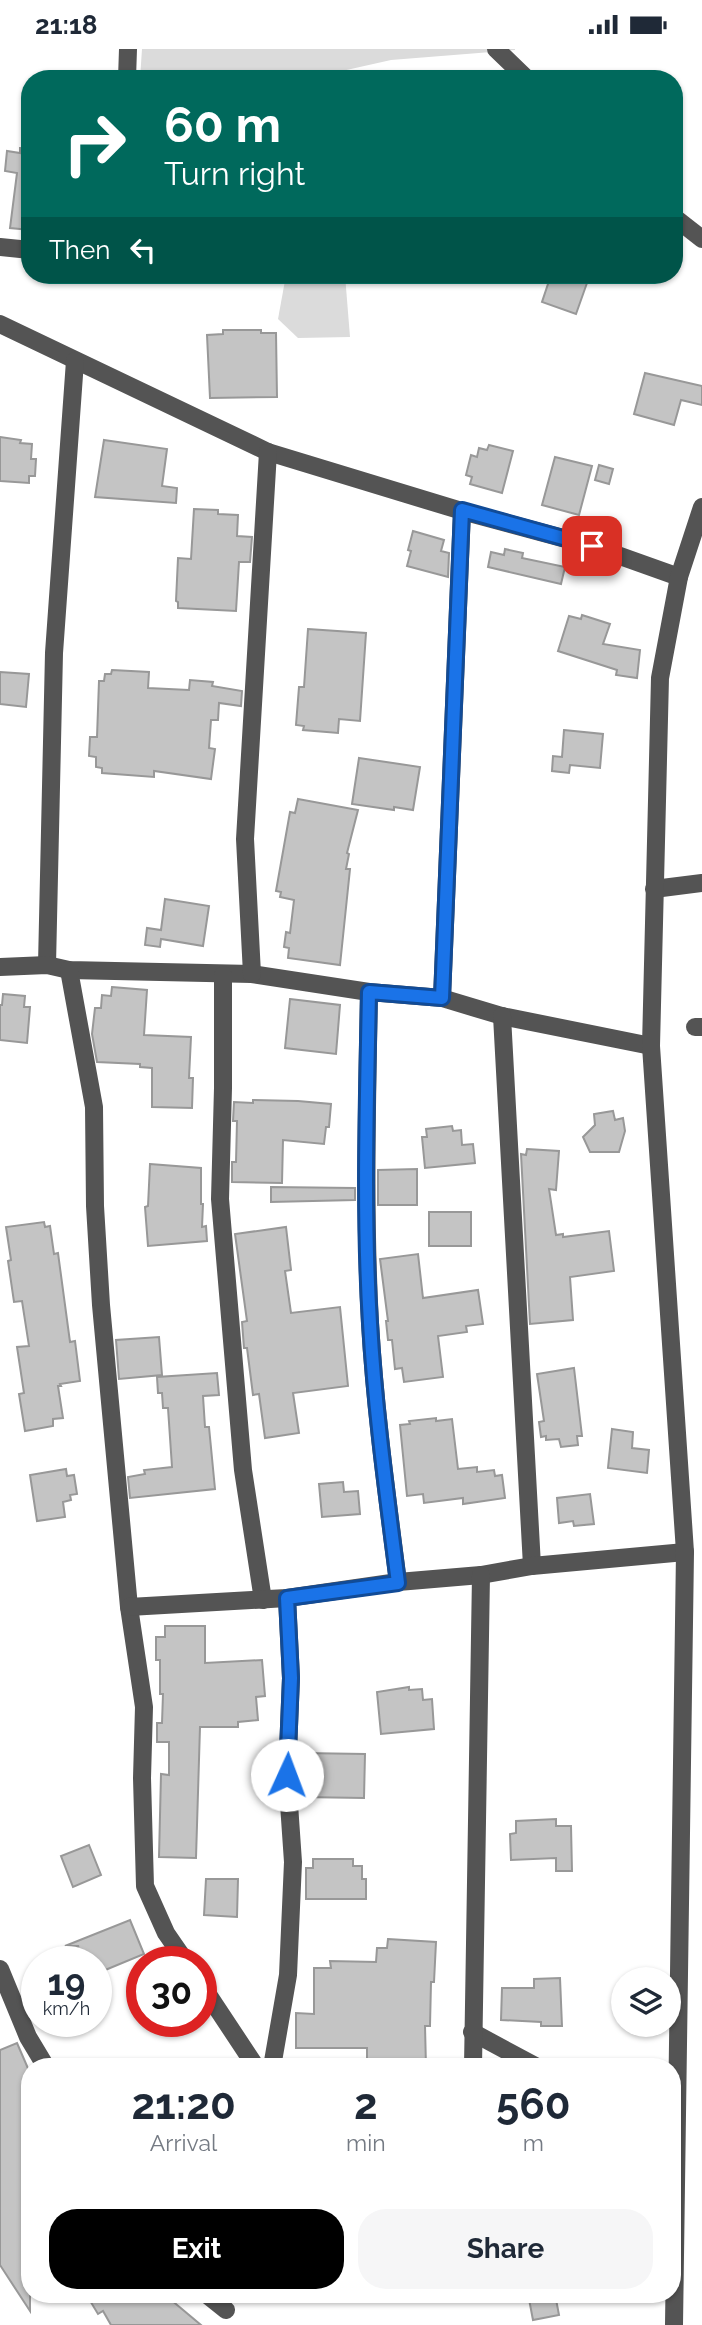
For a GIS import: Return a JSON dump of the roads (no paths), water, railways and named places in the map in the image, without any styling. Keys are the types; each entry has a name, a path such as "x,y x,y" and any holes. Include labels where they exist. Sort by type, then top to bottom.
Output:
{"street":[{"path":"127,70 128,49"},
{"path":"496,49 518,70"},
{"path":"683,225 702,239"},
{"path":"0,247 21,249"},
{"path":"0,324 268,452 592,546 679,577"},
{"path":"47,965 54,653 75,361"},
{"path":"252,974 246,839 268,452"},
{"path":"677,2058 693,1635 651,1046 660,678 679,577 702,507"},
{"path":"442,998 462,510"},
{"path":"654,889 702,883"},
{"path":"0,967 47,965 69,970 252,974 369,992 442,998 502,1016 651,1046"},
{"path":"69,970 94,1107 95,1206 101,1305 129,1607 144,1707 142,1778 145,1886 166,1933 175,1946"},
{"path":"223,975 220,1199 243,1470 263,1600"},
{"path":"369,992 366,1224 370,1325 379,1429 398,1583"},
{"path":"502,1016 532,1566"},
{"path":"129,1607 287,1598 481,1575 532,1566 685,1552"},
{"path":"472,2058 481,1575"},
{"path":"274,2058 288,1975 293,1862 287,1775 291,1678 287,1598"},
{"path":"0,1969 28,2037 41,2058"},
{"path":"217,2008 250,2058"},
{"path":"472,2032 520,2058"},
{"path":"217,2303 226,2310"},
{"path":"674,2303 674,2325"}]}
